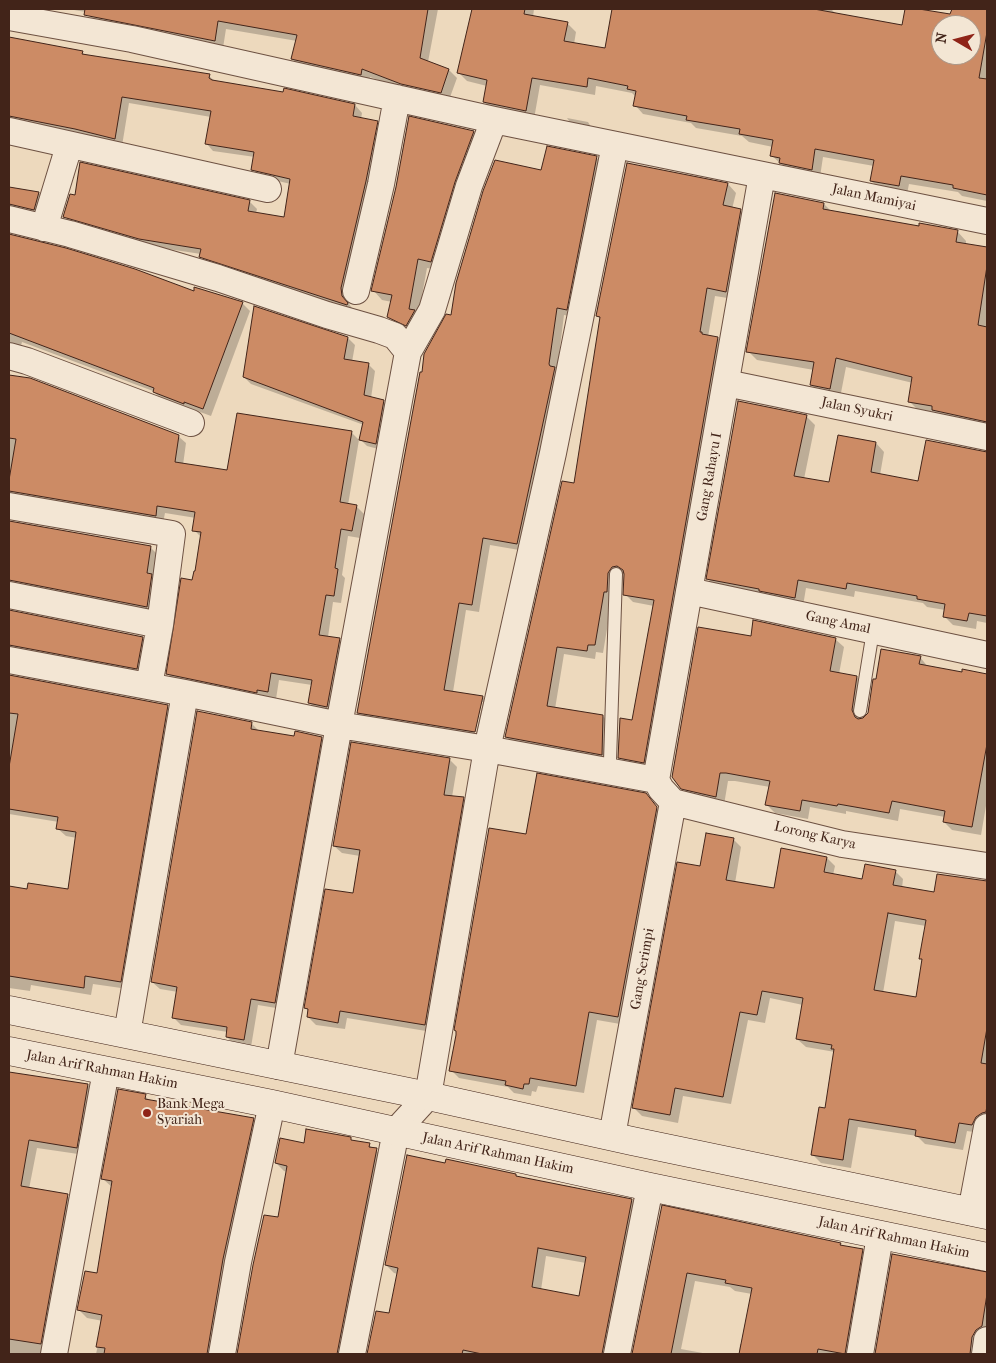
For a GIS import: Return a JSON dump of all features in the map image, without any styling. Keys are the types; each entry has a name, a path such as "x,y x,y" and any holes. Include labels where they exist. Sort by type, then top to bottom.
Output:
{"main road":[{"path":"9,1010 428,1096 979,1213"},
{"name":"Jalan Arif Rahman Hakim","path":"9,1051 272,1104 650,1187 987,1257"}],"street":[{"name":"Jalan Mamiyai","path":"9,17 132,39 494,120 987,220"},
{"path":"356,291 381,184 397,98"},
{"path":"279,1066 408,352 432,310 469,186 494,120"},
{"path":"9,132 268,189"},
{"path":"352,1354 396,1132 428,1096 487,749 552,453 615,145"},
{"path":"44,228 69,146"},
{"name":"Gang Rahayu I","path":"656,780 762,175"},
{"path":"9,219 218,278 327,315 379,330 395,336 408,352"},
{"path":"9,356 28,361 191,423"},
{"name":"Jalan Syukri","path":"726,383 987,436"},
{"path":"9,506 172,534 160,625 149,686"},
{"name":"Gang Amal","path":"689,591 987,655"},
{"path":"9,595 160,625"},
{"path":"9,660 185,693 339,726 487,749 656,780 661,790 674,802"},
{"path":"128,1034 185,693"},
{"name":"Lorong Karya","path":"674,802 842,844 987,866"},
{"name":"Gang Serimpi","path":"612,1136 674,802"},
{"path":"54,1354 106,1071"},
{"path":"222,1354 238,1262 272,1104"},
{"path":"979,1213 987,1128"},
{"path":"617,1354 650,1187"},
{"path":"860,1354 880,1236"},
{"path":"985,1354 987,1340"}],"lane":[{"path":"608,772 610,761 616,574"},
{"path":"860,711 873,630"}],"building":[{"path":"85,9 428,9 420,58 449,69 441,93 401,84 362,69 361,75 291,59 297,35 218,21 215,41 84,15"},
{"path":"472,9 525,9 524,14 568,22 564,41 605,48 612,9 814,9 902,25 905,9 919,9 950,14 952,9 987,9 987,32 979,78 987,79 987,195 953,188 953,185 901,176 899,186 870,181 874,160 815,149 812,170 779,163 780,158 770,156 773,140 739,134 740,129 686,120 687,116 633,106 636,91 627,89 628,86 588,78 587,87 532,78 526,111 483,102 487,80 457,73"},
{"path":"9,37 83,51 82,54 210,74 209,78 212,80 283,92 284,88 355,104 353,116 378,121 341,288 342,296 348,303 347,305 199,257 201,249 139,239 63,217 70,194 75,195 80,162 250,200 248,211 284,217 290,179 251,170 254,152 205,144 211,111 122,97 115,139 9,116"},
{"path":"409,116 474,131 455,182 431,262 418,259 409,309 415,310 406,326 387,317 392,295 371,291 396,187"},
{"path":"547,146 597,156 567,310 557,308 549,364 555,367 517,544 483,538 472,605 459,603 444,690 483,696 475,732 357,713 424,354 446,314 451,315 456,283 483,191 495,160 541,170"},
{"path":"627,163 728,183 723,205 741,209 726,292 707,288 700,332 718,337 644,763 618,758 620,718 632,720 654,600 623,595 624,574 623,570 617,566 612,567 608,573 607,592 604,592 595,645 588,645 587,651 557,647 547,706 603,715 602,755 505,737 562,481 574,483 600,317 596,316"},
{"path":"9,187 39,192 34,210 9,204"},
{"path":"775,193 824,203 823,209 919,226 919,223 958,230 956,242 987,247 987,266 978,325 987,327 987,422 932,410 932,406 908,402 912,377 836,358 830,389 810,385 814,362 746,352"},
{"path":"9,234 66,248 135,269 194,291 194,287 243,302 203,409 153,392 154,388 9,333"},
{"path":"254,306 348,337 344,359 369,363 364,395 384,400 376,444 359,440 363,422 243,377"},
{"path":"9,375 30,378 179,435 175,462 227,470 237,413 352,431 340,502 357,505 352,531 341,529 335,568 338,569 334,596 326,595 319,635 340,638 327,707 308,703 312,680 271,673 268,692 257,690 257,693 166,674 181,578 192,580 195,571 201,532 192,531 195,512 157,506 156,516 9,491 16,439 9,438"},
{"path":"738,401 807,415 794,476 829,482 838,435 876,442 871,472 918,481 926,440 987,452 987,616 969,613 967,621 943,617 945,604 917,599 917,596 847,583 846,589 798,580 795,598 706,579"},
{"path":"9,521 151,546 147,573 152,574 147,607 9,580"},
{"path":"9,610 143,637 137,669 9,645"},
{"path":"753,620 836,638 830,671 857,676 852,710 858,719 863,718 868,713 873,679 876,679 881,649 921,656 919,664 962,672 962,669 987,674 987,744 972,827 943,822 945,811 892,801 889,813 802,800 800,811 765,805 770,781 726,773 720,773 716,797 681,789 672,777 698,627 751,636"},
{"path":"9,675 168,705 121,982 85,976 84,988 9,976 9,886 27,889 28,883 68,889 76,832 56,829 58,817 9,809 9,767 18,714 9,713"},
{"path":"197,711 252,722 251,729 294,736 295,731 322,737 275,1003 251,999 244,1040 226,1037 227,1027 172,1018 177,987 151,982"},
{"path":"351,742 450,758 444,795 464,797 425,1025 340,1011 338,1023 307,1017 308,1009 304,1008 325,889 353,893 360,850 333,846"},
{"path":"537,773 646,793 657,807 618,1017 589,1012 576,1086 530,1078 529,1084 524,1084 523,1089 505,1085 506,1081 449,1071 456,1035 454,1030 489,828 526,834"},
{"path":"706,833 734,838 726,880 774,888 781,848 827,857 824,872 862,879 865,864 896,870 893,885 934,892 937,874 987,881 987,1028 981,1063 987,1064 986,1112 976,1117 972,1125 959,1123 955,1143 915,1136 916,1130 849,1119 843,1160 811,1155 819,1107 825,1108 834,1049 831,1049 832,1045 796,1039 803,998 762,991 757,1015 740,1012 723,1097 675,1088 670,1115 632,1108 677,862 700,866","holes":["888,913 926,920 919,959 922,959 916,997 874,990"]},
{"path":"9,1072 88,1084 77,1148 29,1140 21,1186 68,1194 41,1344 9,1339"},
{"path":"118,1089 146,1094 145,1099 254,1118 223,1259 207,1354 104,1354 105,1348 96,1347 102,1315 77,1310 85,1271 97,1273 112,1181 101,1179"},
{"path":"306,1129 351,1137 351,1140 370,1143 369,1147 377,1148 337,1354 237,1354 264,1215 278,1217 287,1166 275,1163 280,1138 304,1143"},
{"path":"407,1155 445,1163 446,1159 516,1174 516,1176 632,1199 602,1354 482,1354 463,1350 462,1354 367,1354 376,1311 389,1313 398,1268 385,1265","holes":["538,1248 586,1257 579,1296 532,1287"]},
{"path":"662,1205 863,1249 845,1354 818,1349 817,1354 739,1354 752,1288 725,1283 726,1280 687,1273 671,1354 632,1354"},
{"path":"892,1254 987,1272 987,1294 982,1326 976,1330 972,1337 970,1354 875,1354"}],"place":[{"name":"Bank Mega Syariah","path":"147,1113"}]}
